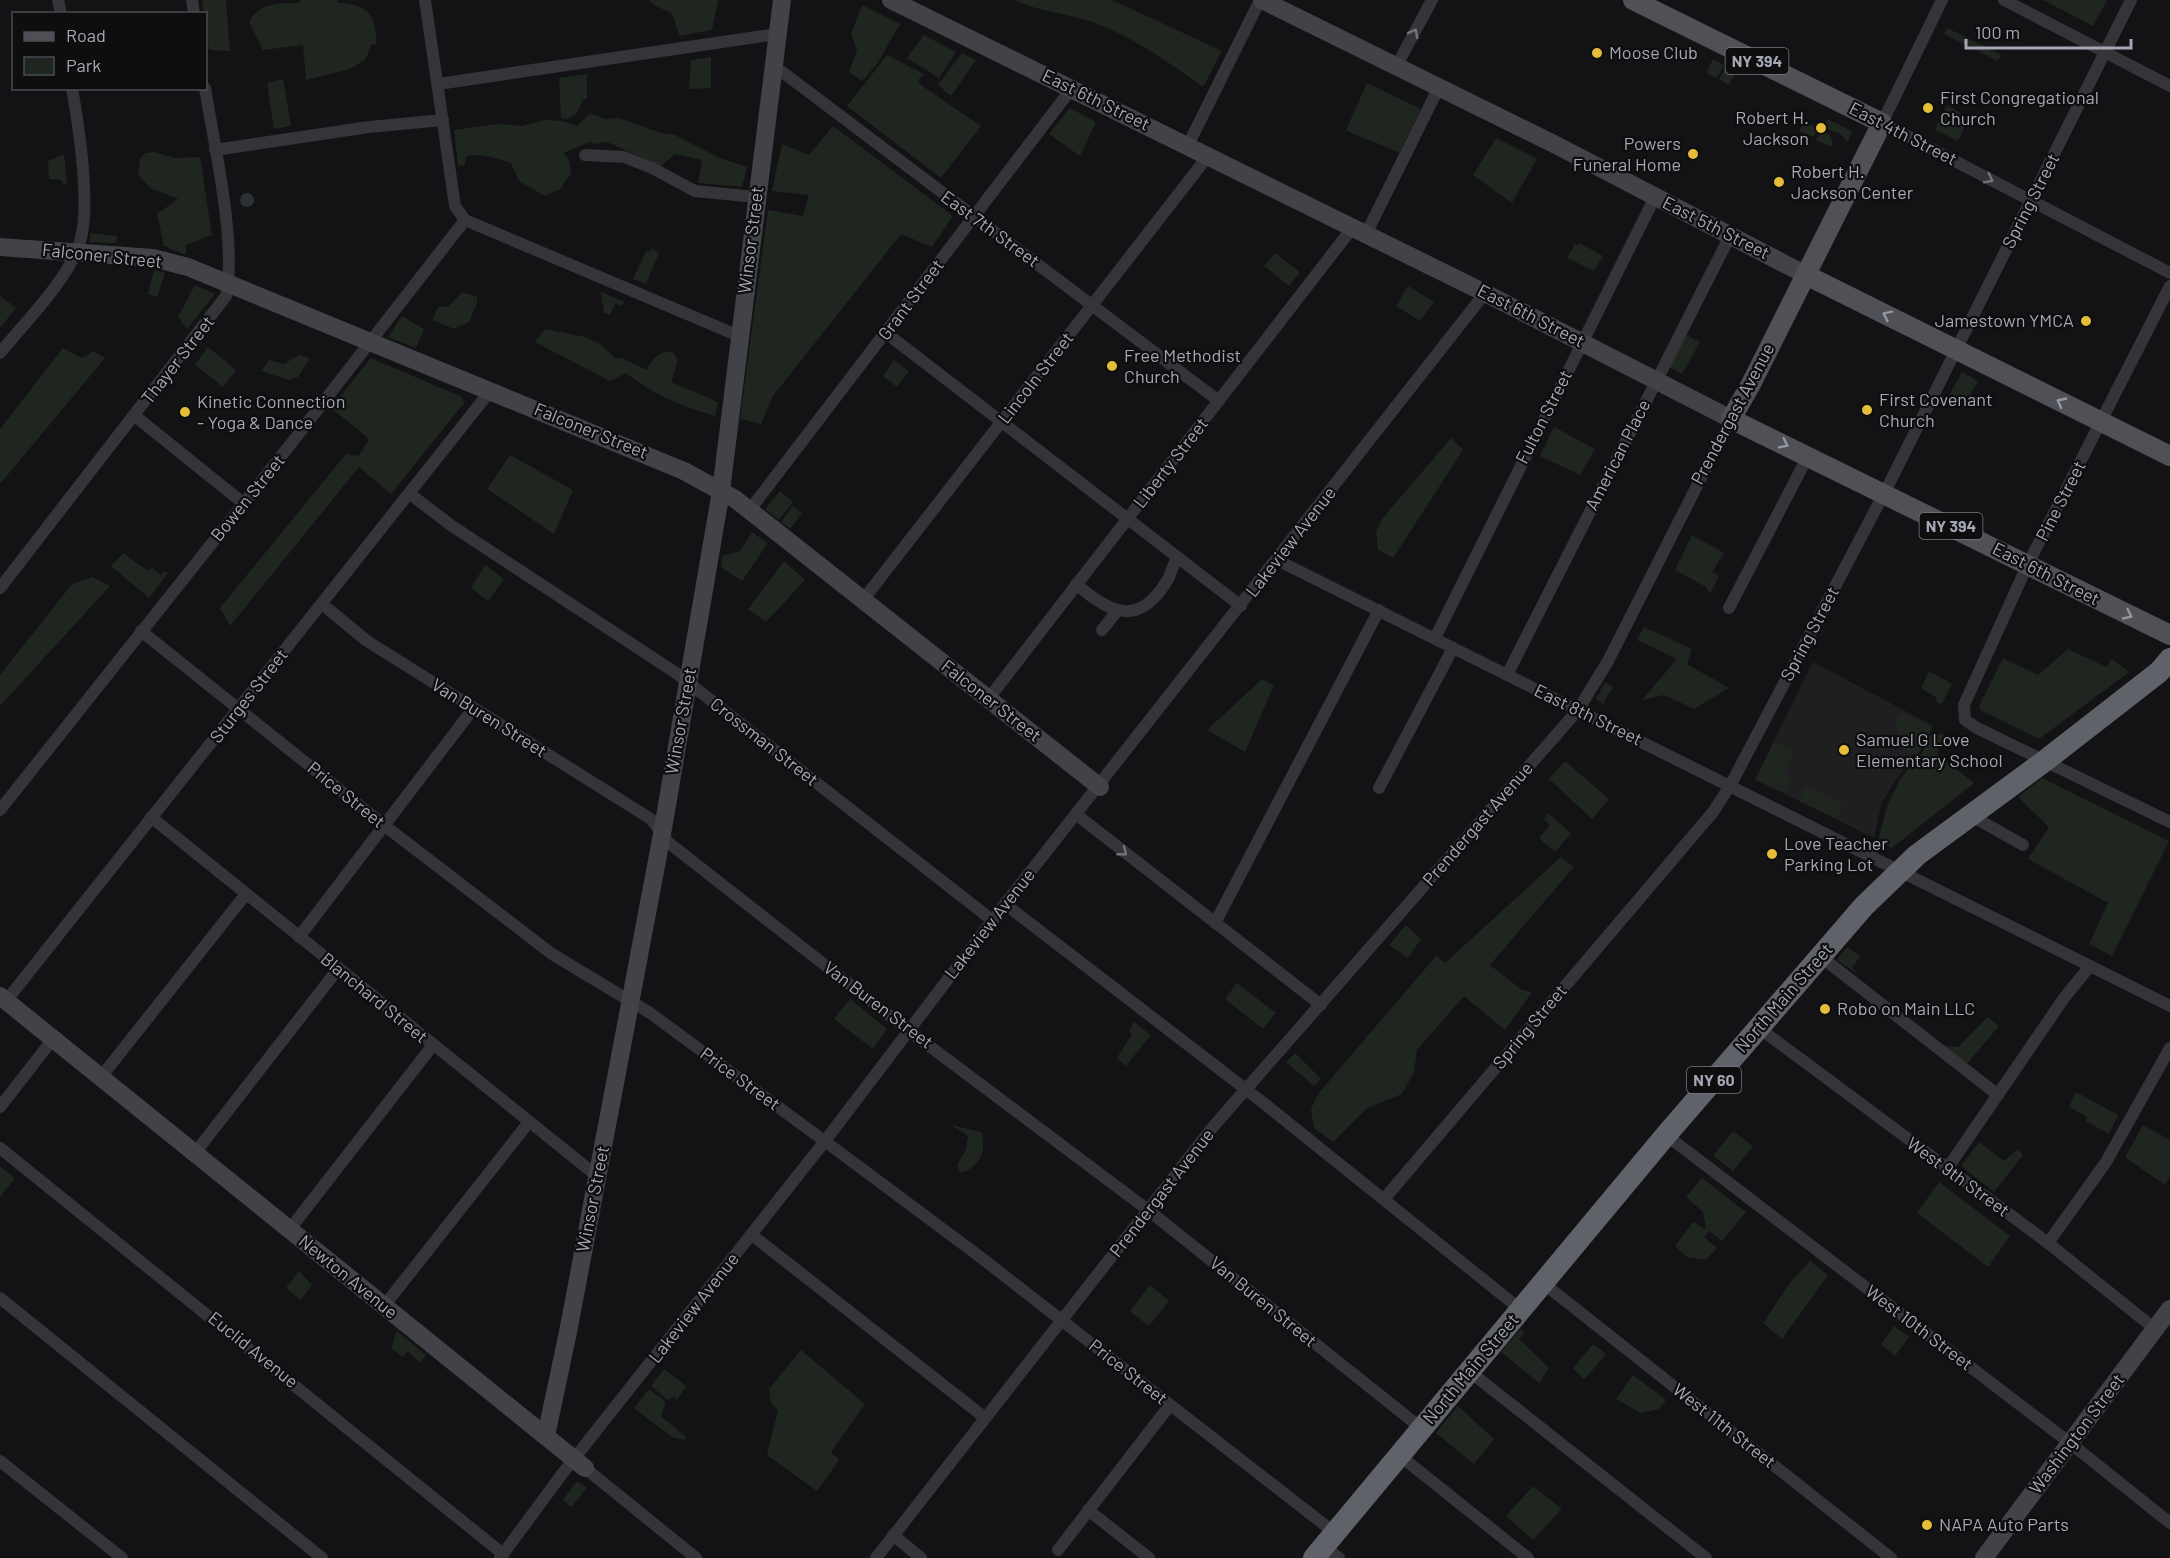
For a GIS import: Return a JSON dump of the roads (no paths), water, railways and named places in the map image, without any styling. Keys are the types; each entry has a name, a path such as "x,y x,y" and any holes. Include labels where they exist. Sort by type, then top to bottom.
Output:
{"highway":[{"name":"North Main Street","path":"1328,1549 1421,1428 1521,1309 1550,1288 1666,1135 1864,906 1899,871 2142,685 2170,659"},
{"name":"NY 60","path":"2142,685 2147,689 2170,671"}],"main road":[{"name":"East 4th Street","path":"1633,0 1882,123"},
{"name":"Prendergast Avenue","path":"1731,418 1882,123"},
{"name":"East 5th Street","path":"1806,275 2170,456"},
{"name":"East 6th Street","path":"1731,418 2170,635"}],"street":[{"path":"425,0 456,206 465,220 739,336"},
{"name":"Winsor Street","path":"546,1436 662,834 721,490 782,0"},
{"name":"East 6th Street","path":"891,0 1208,156 1364,228 1485,293 1731,418"},
{"path":"1188,146 1261,0"},
{"name":"East 5th Street","path":"1261,0 1397,65 1806,275"},
{"path":"1397,65 1432,0"},
{"name":"Prendergast Avenue","path":"1882,123 1942,0"},
{"path":"2004,0 2170,86"},
{"name":"Spring Street","path":"1385,1198 1713,812 1730,786 1884,494 2131,0"},
{"path":"438,84 777,34"},
{"name":"East 7th Street","path":"773,65 1219,401"},
{"name":"Liberty Street","path":"989,698 1219,401 1364,228 1439,87"},
{"name":"Grant Street","path":"749,510 1072,88"},
{"path":"0,353 58,280 76,252 83,225 83,181 72,90"},
{"name":"Thayer Street","path":"0,588 226,296 229,284 226,226 205,90"},
{"path":"215,150 369,127 442,120"},
{"name":"East 4th Street","path":"1882,123 2170,273"},
{"path":"585,155 624,157 652,168 695,191 756,197"},
{"name":"Lincoln Street","path":"863,600 1208,156"},
{"name":"Fulton Street","path":"1435,638 1655,197"},
{"name":"Bowen Street","path":"0,810 465,220"},
{"name":"American Place","path":"1508,675 1655,380 1730,236"},
{"name":"Falconer Street","path":"0,247 153,258 188,267 655,457 721,490 749,510 1100,787"},
{"name":"Pine Street","path":"2046,760 1965,720 1966,695 2027,566 2170,286"},
{"name":"Lakeview Avenue","path":"502,1556 579,1464 992,920 1100,787 1485,293"},
{"path":"886,333 1241,606"},
{"name":"Sturges Street","path":"3,999 239,710 491,390"},
{"path":"135,416 243,503"},
{"name":"Prendergast Avenue","path":"876,1558 984,1417 1246,1089 1578,710 1608,661 1731,418"},
{"path":"1729,608 1808,456"},
{"name":"Crossman Street","path":"410,494 452,526 688,682 992,920"},
{"path":"1076,584 1096,600 1117,611 1136,612 1146,606 1167,581 1178,558"},
{"name":"East 8th Street","path":"1277,560 2170,1006"},
{"name":"Van Buren Street","path":"322,604 367,641 651,819 669,843 908,1029 1148,1210 1421,1428"},
{"path":"1214,922 1379,610"},
{"path":"1102,630 1117,611"},
{"name":"Price Street","path":"141,631 385,826 552,954 630,1001 825,1141 1062,1321 1170,1405 1328,1549"},
{"path":"1378,788 1453,648"},
{"path":"299,937 473,709"},
{"path":"2046,760 2170,822"},
{"path":"1077,815 1321,1005"},
{"path":"1970,815 2023,845"},
{"name":"Blanchard Street","path":"152,817 597,1176"},
{"path":"101,1077 246,894"},
{"path":"1005,904 1385,1198 1521,1309"},
{"path":"1820,956 1998,1095"},
{"path":"1947,1169 2064,998 2090,966"},
{"path":"195,1153 338,969"},
{"name":"Newton Avenue","path":"3,999 696,1558"},
{"name":"West 9th Street","path":"1759,1028 2048,1243 2156,1329"},
{"path":"0,1107 53,1039"},
{"path":"290,1229 433,1046"},
{"path":"2048,1243 2106,1162 2170,1048"},
{"path":"384,1306 529,1122"},
{"name":"West 10th Street","path":"1666,1135 2070,1443 2170,1523"},
{"name":"Euclid Avenue","path":"0,1148 502,1556"},
{"path":"752,1235 984,1417"},
{"name":"West 11th Street","path":"1550,1288 1891,1558"},
{"path":"0,1298 322,1558"},
{"name":"Washington Street","path":"1984,1558 2170,1309"},
{"path":"1469,1371 1706,1558"},
{"path":"1058,1550 1170,1405"},
{"path":"1399,1455 1528,1558"},
{"path":"0,1461 122,1558"},
{"path":"1088,1510 1149,1558"},
{"path":"893,1535 921,1558"}],"place":[{"name":"Moose Club","path":"1597,53"},
{"name":"First Congregational Church","path":"1928,108"},
{"name":"Robert H. Jackson","path":"1821,128"},
{"name":"Powers Funeral Home","path":"1693,154"},
{"name":"Robert H. Jackson Center","path":"1779,182"},
{"name":"Jamestown YMCA","path":"2086,321"},
{"name":"Free Methodist Church","path":"1112,366"},
{"name":"First Covenant Church","path":"1867,410"},
{"name":"Kinetic Connection - Yoga & Dance","path":"185,412"},
{"name":"Samuel G Love Elementary School","path":"1844,750"},
{"name":"Love Teacher Parking Lot","path":"1772,854"},
{"name":"Robo on Main LLC","path":"1825,1009"},
{"name":"NAPA Auto Parts","path":"1927,1525"}]}
